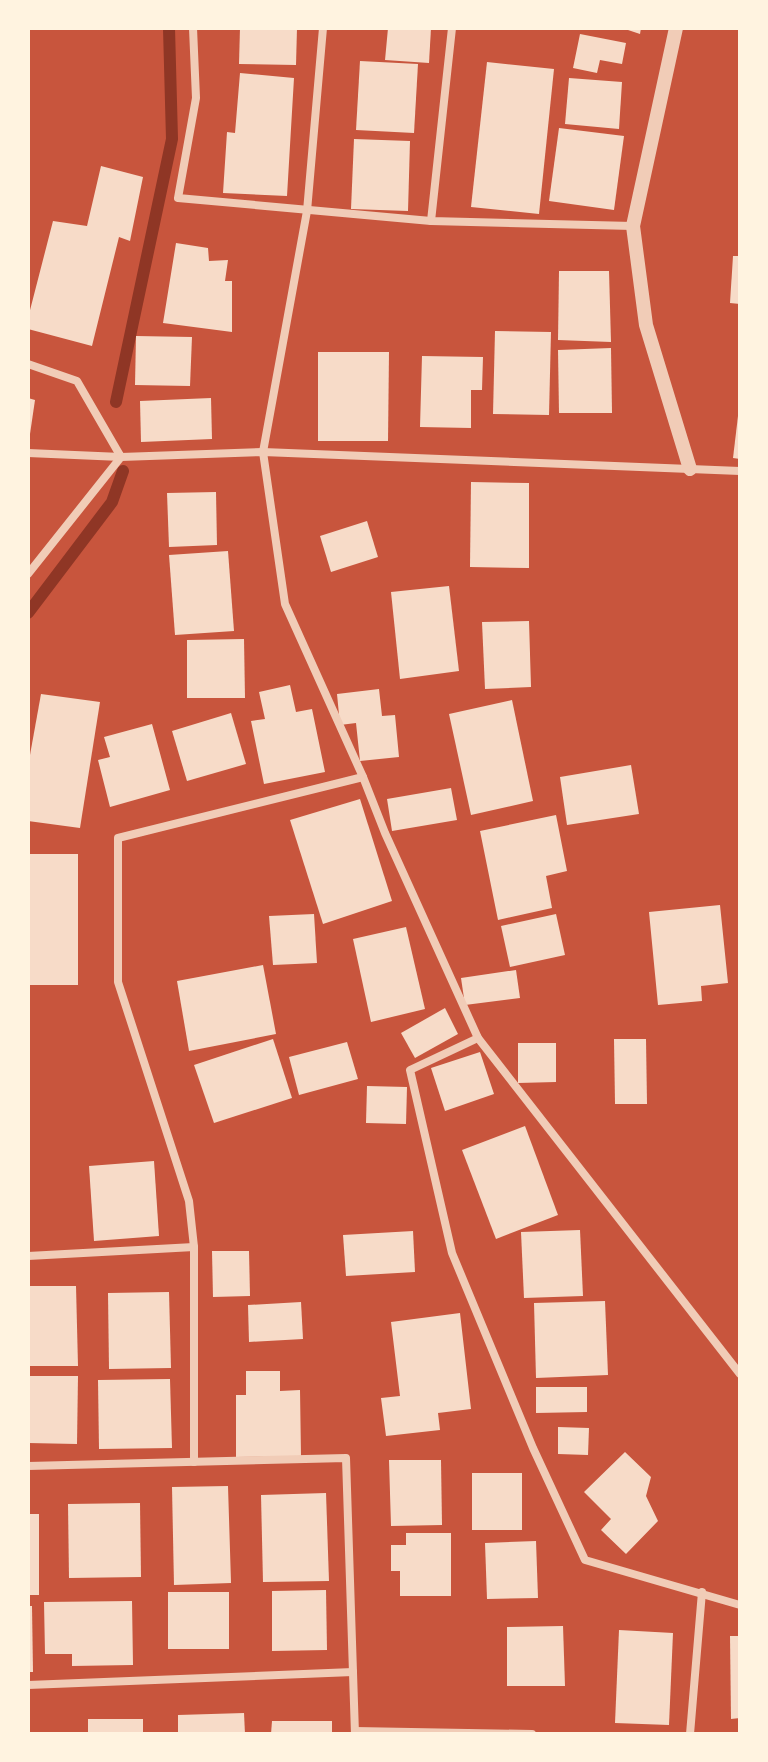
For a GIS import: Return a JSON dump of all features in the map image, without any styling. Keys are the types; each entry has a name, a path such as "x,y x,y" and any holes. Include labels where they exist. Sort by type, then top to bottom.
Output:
{"street":[{"path":"193,28 196,98 178,198 431,221 633,226"},
{"path":"323,28 307,211 263,452 285,604 478,1038 740,1374"},
{"path":"431,221 452,28"},
{"path":"676,28 633,226 646,325 690,469"},
{"path":"28,364 77,381 121,457"},
{"path":"28,453 121,457 263,452 740,471"},
{"path":"28,574 121,457"},
{"path":"194,1462 194,1247 189,1201 118,982 118,838 363,777"},
{"path":"478,1038 410,1070 452,1253 533,1448 585,1560 740,1605"},
{"path":"28,1256 194,1247"},
{"path":"28,1466 346,1458 355,1732 532,1734"},
{"path":"690,1734 702,1592"},
{"path":"28,1685 353,1672"}],"building":[{"path":"240,28 297,28 296,65 239,64"},
{"path":"388,28 431,28 429,63 385,60"},
{"path":"622,28 641,28 640,34"},
{"path":"580,34 626,43 622,64 600,60 597,73 573,68"},
{"path":"360,61 418,64 414,133 356,130"},
{"path":"487,62 554,69 539,214 471,207"},
{"path":"240,73 294,78 287,196 223,193 227,132 235,133"},
{"path":"569,78 622,82 619,129 565,124"},
{"path":"559,128 624,136 614,210 549,201"},
{"path":"354,139 410,141 408,211 351,209"},
{"path":"101,166 143,177 130,241 119,237 92,346 28,329 28,318 53,221 87,226"},
{"path":"176,243 208,248 209,261 228,260 225,281 232,281 232,332 163,323"},
{"path":"733,256 740,256 740,304 730,303"},
{"path":"559,271 609,271 611,342 558,340"},
{"path":"495,331 551,332 549,415 493,414"},
{"path":"136,336 192,337 190,386 135,385"},
{"path":"611,348 612,413 559,413 558,350"},
{"path":"318,352 389,352 388,441 318,441"},
{"path":"422,356 483,357 482,390 471,390 471,428 420,427"},
{"path":"28,398 35,400 30,434 28,434"},
{"path":"211,398 212,439 141,442 140,401"},
{"path":"740,416 740,459 733,458"},
{"path":"471,482 529,483 529,568 470,567"},
{"path":"216,492 217,545 169,547 167,493"},
{"path":"367,521 378,557 331,572 320,536"},
{"path":"228,551 234,631 175,635 169,555"},
{"path":"449,586 459,671 400,679 391,592"},
{"path":"529,621 531,687 485,689 482,622"},
{"path":"244,639 245,698 187,698 187,640"},
{"path":"290,685 296,712 312,709 325,772 264,784 251,721 265,719 259,692"},
{"path":"379,689 382,716 395,715 399,757 360,761 356,723 340,725 337,694"},
{"path":"41,694 100,702 80,828 28,821 28,766"},
{"path":"512,700 533,801 471,815 449,714"},
{"path":"231,713 246,764 187,781 172,731"},
{"path":"152,724 170,790 110,807 98,760 110,757 104,737"},
{"path":"631,765 639,814 567,825 560,777"},
{"path":"451,788 457,820 392,831 387,799"},
{"path":"360,799 392,901 323,924 290,820"},
{"path":"556,815 567,871 546,876 552,908 498,920 480,831"},
{"path":"28,854 78,854 78,985 28,985"},
{"path":"720,905 728,983 701,986 702,1001 658,1005 649,912"},
{"path":"314,914 317,963 273,965 269,916"},
{"path":"556,914 565,955 510,967 501,926"},
{"path":"406,927 425,1009 371,1022 353,939"},
{"path":"263,965 276,1034 189,1051 177,981"},
{"path":"516,970 520,998 465,1005 461,978"},
{"path":"445,1008 458,1034 415,1058 401,1033"},
{"path":"273,1039 292,1098 214,1123 194,1065"},
{"path":"614,1039 646,1039 647,1104 615,1104"},
{"path":"347,1042 358,1079 299,1095 289,1057"},
{"path":"518,1043 556,1043 556,1082 518,1083"},
{"path":"480,1052 494,1094 445,1111 431,1068"},
{"path":"367,1086 407,1087 406,1124 366,1123"},
{"path":"525,1126 558,1215 496,1239 462,1150"},
{"path":"154,1161 159,1236 94,1241 89,1166"},
{"path":"580,1230 583,1296 524,1298 521,1232"},
{"path":"413,1231 415,1272 346,1276 343,1235"},
{"path":"212,1251 249,1251 250,1296 213,1297"},
{"path":"28,1286 76,1286 78,1366 28,1366"},
{"path":"169,1292 171,1368 109,1369 108,1293"},
{"path":"605,1301 608,1375 536,1378 534,1303"},
{"path":"301,1302 303,1339 249,1342 248,1305"},
{"path":"460,1313 471,1409 438,1413 440,1430 386,1436 381,1398 400,1396 391,1322"},
{"path":"246,1371 280,1371 280,1391 300,1390 301,1456 236,1457 236,1395 246,1395"},
{"path":"28,1376 78,1376 77,1444 28,1443"},
{"path":"170,1379 172,1448 99,1449 98,1380"},
{"path":"536,1387 587,1387 587,1412 536,1413"},
{"path":"558,1427 589,1428 588,1455 558,1454"},
{"path":"625,1452 651,1477 646,1496 658,1521 626,1554 601,1530 611,1519 584,1492"},
{"path":"389,1460 441,1460 442,1525 391,1526"},
{"path":"472,1473 522,1473 522,1530 472,1530"},
{"path":"228,1486 231,1583 174,1585 172,1487"},
{"path":"326,1493 329,1581 263,1582 261,1495"},
{"path":"140,1503 141,1577 69,1578 68,1504"},
{"path":"28,1514 39,1514 39,1595 28,1595"},
{"path":"406,1533 451,1533 451,1596 400,1596 400,1571 391,1571 391,1545 406,1545"},
{"path":"536,1541 538,1598 487,1599 485,1543"},
{"path":"326,1590 327,1650 272,1651 272,1591"},
{"path":"168,1592 229,1592 229,1649 168,1649"},
{"path":"132,1601 133,1665 72,1666 72,1654 45,1654 44,1602"},
{"path":"28,1606 32,1606 33,1672 28,1672"},
{"path":"563,1626 565,1686 507,1686 507,1627"},
{"path":"619,1630 673,1633 669,1725 615,1723"},
{"path":"730,1636 740,1636 740,1718 731,1719"},
{"path":"244,1713 245,1734 178,1734 178,1715"},
{"path":"88,1719 143,1719 143,1734 88,1734"},
{"path":"272,1721 332,1721 332,1734 271,1734"}],"waterway":[{"path":"116,402 172,139 169,28"},
{"path":"28,613 112,502 123,471"}]}
